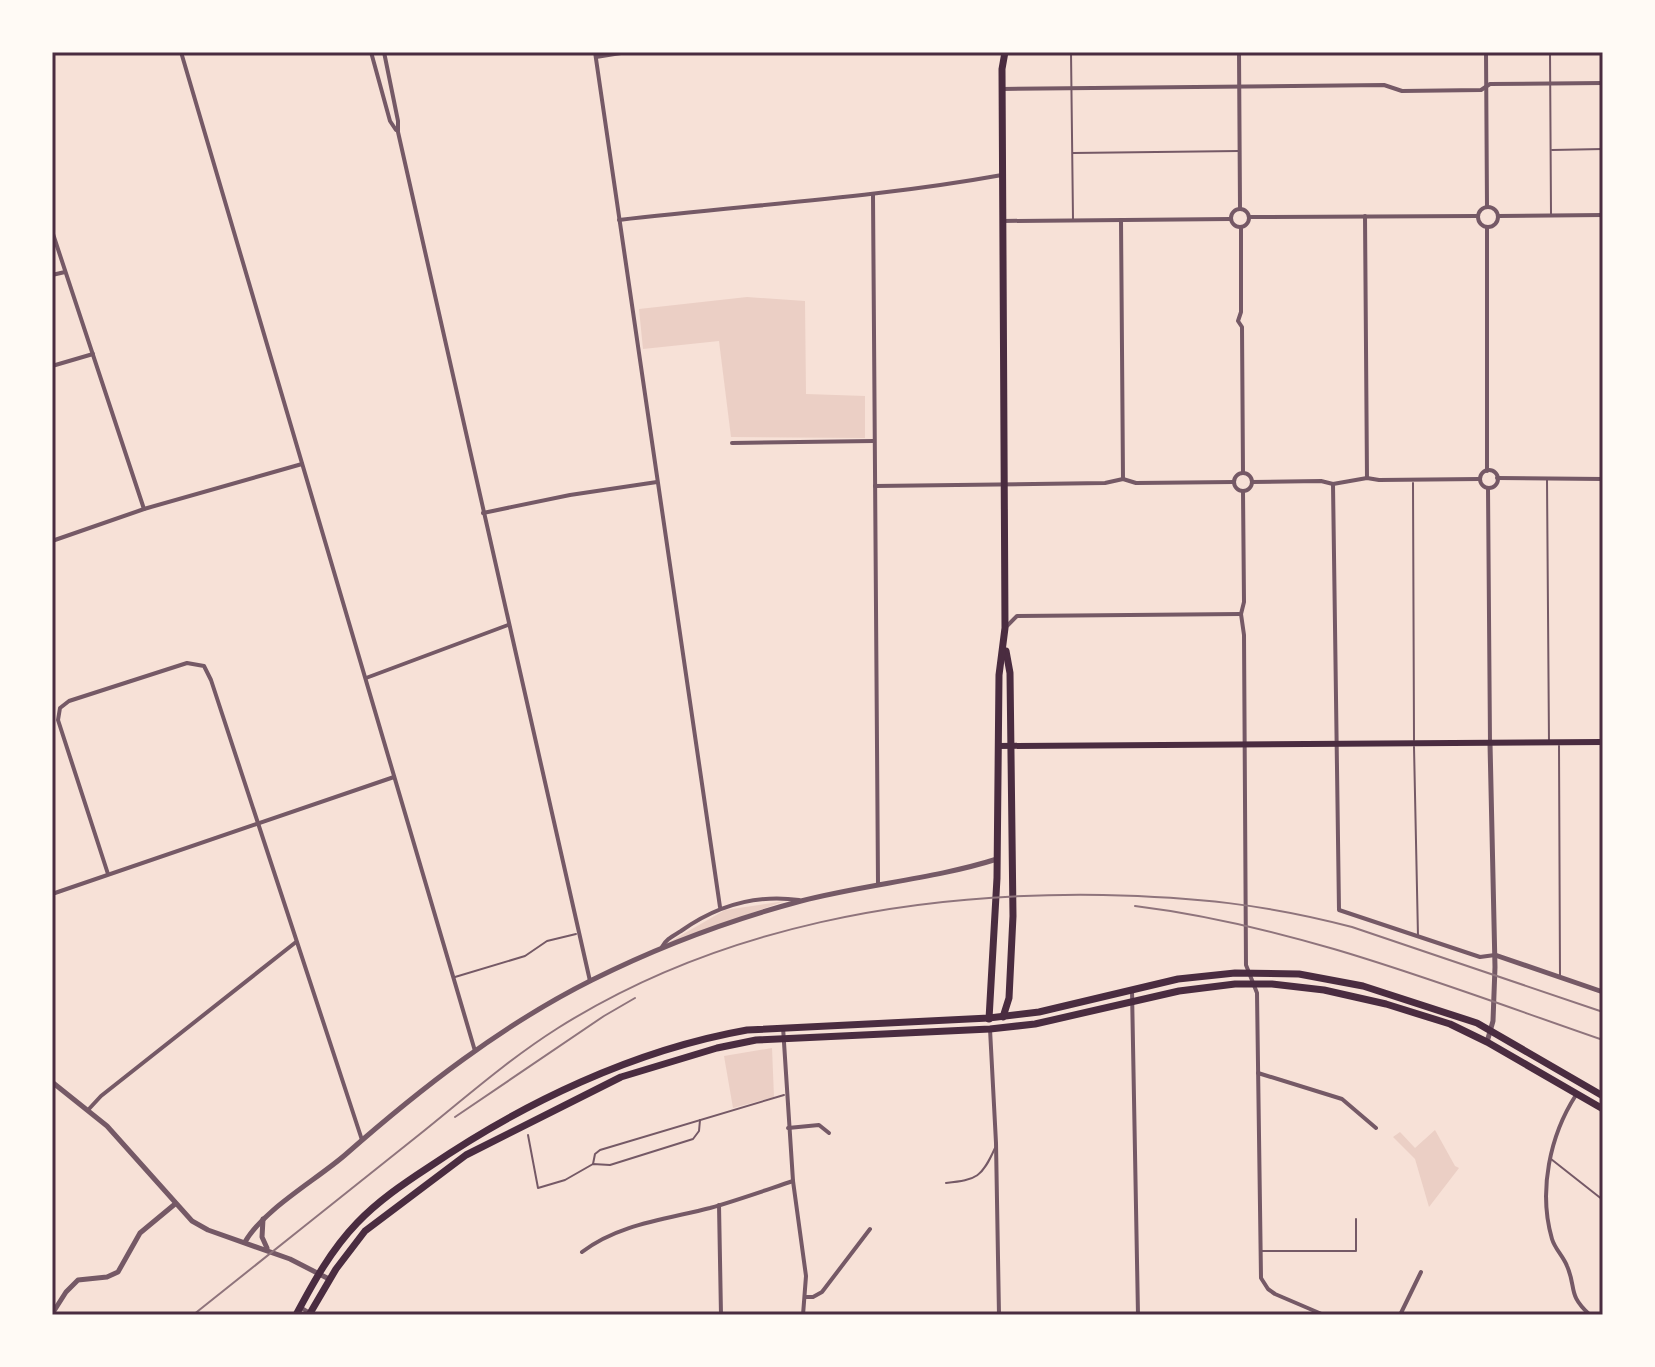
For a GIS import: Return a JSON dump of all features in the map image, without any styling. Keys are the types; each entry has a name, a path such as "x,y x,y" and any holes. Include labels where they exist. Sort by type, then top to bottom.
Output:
{"highway":[{"path":"998,52 1002,69"},
{"path":"990,1029 1004,1016 1009,998 1013,916 1010,673 1005,644 1002,69 1005,52"},
{"path":"990,1029 997,859 999,675 1005,644"},
{"path":"298,1311 336,1246 381,1201 486,1130 618,1066 727,1034 783,1026 989,1018 1039,1012 1178,979 1249,973 1299,974 1363,986 1491,1029 1603,1096"},
{"path":"311,1314 346,1254 381,1218 491,1140 632,1073 735,1044 1035,1024 1179,991 1253,984 1324,990 1386,1004 1450,1024 1603,1109"}],"main road":[{"path":"998,746 1603,742"}],"street":[{"path":"181,52 475,1051"},
{"path":"371,52 390,121 398,132"},
{"path":"384,52 398,132 590,981"},
{"path":"627,52 596,54 720,907"},
{"path":"1239,52 1240,209"},
{"path":"1486,52 1487,206"},
{"path":"1002,89 1384,85 1402,91 1481,90 1490,84 1603,83"},
{"path":"619,220 873,195 1002,175"},
{"path":"873,195 878,883"},
{"path":"1487,206 1496,210 1498,216 1495,224 1487,227 1480,224 1477,216 1481,208 1487,206"},
{"path":"1240,209 1247,211 1250,217 1248,224 1241,228 1235,226 1231,219 1240,209"},
{"path":"1498,216 1603,215"},
{"path":"1365,216 1367,478"},
{"path":"1250,217 1477,216"},
{"path":"1002,221 1231,219"},
{"path":"1121,220 1123,479"},
{"path":"1487,227 1487,471"},
{"path":"1241,228 1241,312 1238,321 1242,327 1243,473"},
{"path":"52,231 144,509"},
{"path":"52,275 65,272"},
{"path":"52,366 93,354"},
{"path":"732,443 874,441"},
{"path":"52,541 144,509 302,464"},
{"path":"1487,471 1494,472 1497,478 1495,485 1488,488 1482,485 1480,479 1481,474 1487,471"},
{"path":"1243,473 1249,475 1252,482 1243,491 1234,482 1236,475 1243,473"},
{"path":"1252,482 1321,481 1333,484 1367,478 1480,479"},
{"path":"1497,478 1603,479"},
{"path":"875,486 1105,483 1123,479 1136,483 1234,482"},
{"path":"483,513 570,495 657,482"},
{"path":"1333,484 1339,910 1480,957 1495,955 1603,992"},
{"path":"1487,1042 1494,1011 1495,967 1488,488"},
{"path":"1243,491 1244,602 1241,614 1244,635 1246,965 1257,993 1261,1278 1268,1289 1324,1315"},
{"path":"1005,628 1017,616 1241,614"},
{"path":"366,678 508,625"},
{"path":"108,874 58,720 60,708 69,701 187,663 204,666 362,1140"},
{"path":"52,894 394,777"},
{"path":"245,1242 264,1219 475,1051 590,981 726,925 802,901 997,859"},
{"path":"660,951 665,941 720,907 785,898 802,901"},
{"path":"88,1110 203,1013 296,942"},
{"path":"1132,990 1138,1315"},
{"path":"783,1026 788,1128 806,1276 803,1315"},
{"path":"990,1029 996,1143 999,1315"},
{"path":"1258,1073 1342,1099 1376,1128"},
{"path":"52,1082 107,1126 175,1204 199,1226 245,1242 261,1244 329,1279"},
{"path":"1577,1093 1558,1129 1547,1185 1551,1235 1568,1268 1572,1291 1590,1315"},
{"path":"788,1128 819,1125 829,1133"},
{"path":"582,1252 604,1237 621,1231 793,1181"},
{"path":"52,1314 78,1280 107,1277 118,1272 140,1233 175,1204"},
{"path":"719,1205 721,1315"},
{"path":"261,1244 264,1219"},
{"path":"804,1297 813,1297 822,1292 870,1229"},
{"path":"1400,1315 1421,1272"},
{"path":"298,1311 311,1314"}],"lane":[{"path":"1071,52 1073,220"},
{"path":"1550,52 1551,215"},
{"path":"1551,150 1603,149"},
{"path":"1072,153 1240,151"},
{"path":"1547,479 1549,743"},
{"path":"1413,480 1418,937"},
{"path":"1559,743 1560,977"},
{"path":"453,977 525,956 547,941 578,934"},
{"path":"593,1164 595,1154 600,1150 785,1095"},
{"path":"528,1135 538,1188 565,1180 593,1164 610,1165 693,1139 699,1131 700,1120"},
{"path":"946,1183 980,1175 996,1143"},
{"path":"1550,1159 1603,1200"},
{"path":"1260,1251 1356,1251 1356,1219"}],"shaded area":[{"path":"747,297 805,301 806,394 865,396 865,438 731,437 719,341 643,349 639,309"},
{"path":"785,901 666,944 725,910"},
{"path":"772,1048 774,1097 733,1108 724,1056"},
{"path":"1435,1130 1459,1168 1429,1207 1415,1159 1393,1137 1400,1132 1415,1148"}],"railway":[{"path":"193,1315 522,1052 558,1028 620,993 685,964 752,940 821,922 961,900 1032,896 1136,896 1229,903 1352,927 1603,1012"},
{"path":"1135,906 1195,915 1314,943 1603,1040"},
{"path":"455,1117 635,998"}]}
